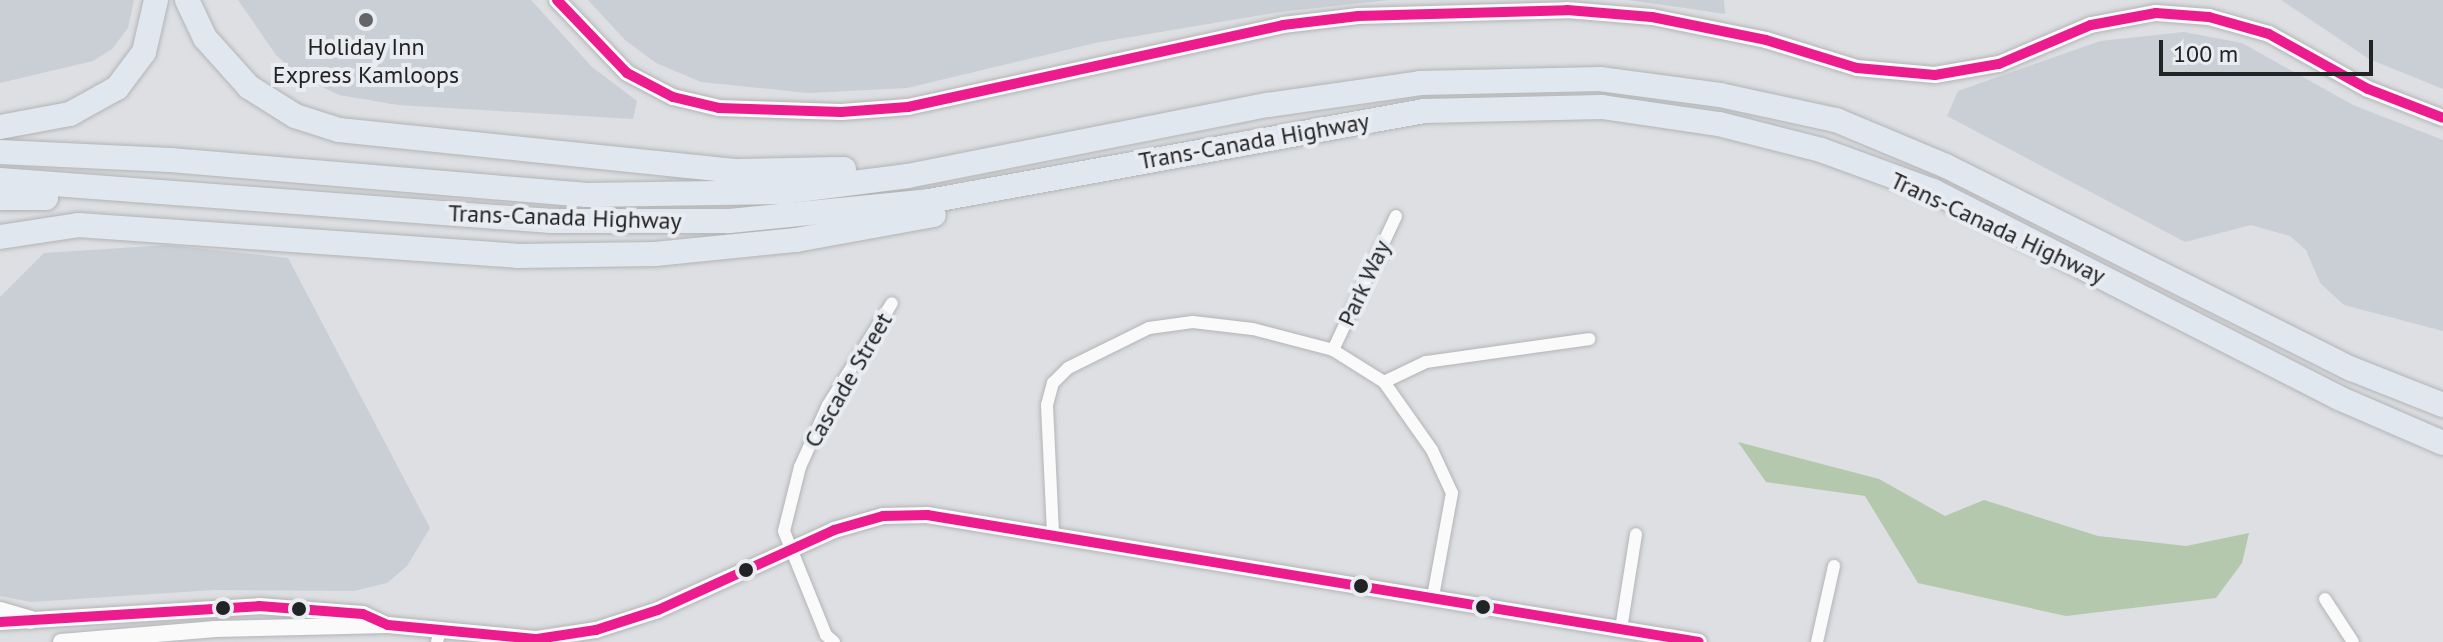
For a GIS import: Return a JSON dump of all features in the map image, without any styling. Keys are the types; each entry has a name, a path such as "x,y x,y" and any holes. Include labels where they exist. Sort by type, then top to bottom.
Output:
{"highway":[{"path":"0,127 54,119 87,108 117,88 144,52 156,0"},
{"path":"187,0 205,38 249,87 295,116 339,130 739,171 837,170 908,160 978,162"},
{"name":"Trans-Canada Highway","path":"0,152 630,196 783,192 978,162 1268,105 1420,83 1600,79 1720,95 1836,120 1946,166 2352,369 2443,405"},
{"name":"Trans-Canada Highway","path":"0,180 644,224 868,210 1424,111 1602,107 1719,124 1821,150 1933,191 2339,398 2443,443"},
{"path":"0,237 78,225 517,256 655,254 870,229 948,212 1058,177"},
{"path":"0,198 117,201 199,192"},
{"path":"0,247 28,231"}],"main road":[{"path":"0,611 31,620"}],"street":[{"path":"557,0 627,73 673,97 719,108 830,112 908,107 1283,25 1373,15 1567,10 1652,17 1766,40 1857,68 1935,75 1999,64 2091,25 2156,13 2209,17 2269,34 2368,89 2443,118"},
{"name":"Park Way","path":"1333,350 1396,216"},
{"name":"Cascade Street","path":"830,639 784,531 800,467 828,405 892,303"},
{"path":"1053,533 1047,405 1053,383 1068,368 1149,328 1193,322 1253,329 1333,350 1384,382 1432,450 1452,493 1433,597"},
{"path":"1384,382 1426,362 1589,339"},
{"path":"0,622 259,606 363,614 388,625 439,636 537,639 596,630 658,610 791,549 883,516 927,515 1053,533 1699,642"},
{"path":"1621,629 1636,534"},
{"path":"1817,642 1834,566"},
{"path":"2325,599 2353,642"},
{"path":"61,642 215,629 388,625"},
{"path":"813,642 830,639"}],"shaded area":[{"path":"0,0 134,0 128,28 112,49 93,61 0,83"},
{"path":"238,0 531,0 592,67 637,101 633,119 398,105 339,95 300,76 276,55"},
{"path":"588,0 1389,0 1280,12 1095,43 907,88 808,93 701,82 656,63 625,40"},
{"path":"1627,0 1724,0 1725,14 1671,6"},
{"path":"2281,0 2443,0 2443,89 2369,59"},
{"path":"2184,32 2242,43 2353,105 2443,140 2443,331 2344,305 2320,283 2306,250 2290,236 2251,225 2185,242 1947,116 1958,91 2100,41"},
{"path":"169,245 288,258 430,528 407,566 387,583 354,591 214,590 31,602 0,596 0,297 44,253"}],"green space":[{"path":"1738,442 1879,479 1945,516 1984,500 2098,536 2186,546 2249,533 2242,563 2216,598 2066,616 1918,583 1865,496 1766,482"}],"transit line":[{"path":"557,0 627,73 673,97 719,108 841,112 908,107 1283,25 1358,16 1567,10 1652,17 1766,40 1857,68 1935,75 1999,64 2091,25 2156,13 2209,17 2269,34 2368,89 2443,118"},
{"path":"0,622 259,606 363,614 388,625 537,639 596,630 658,610 834,530 883,516 927,515 1699,642"}],"place":[{"name":"Holiday Inn Express Kamloops","path":"366,20"}]}
